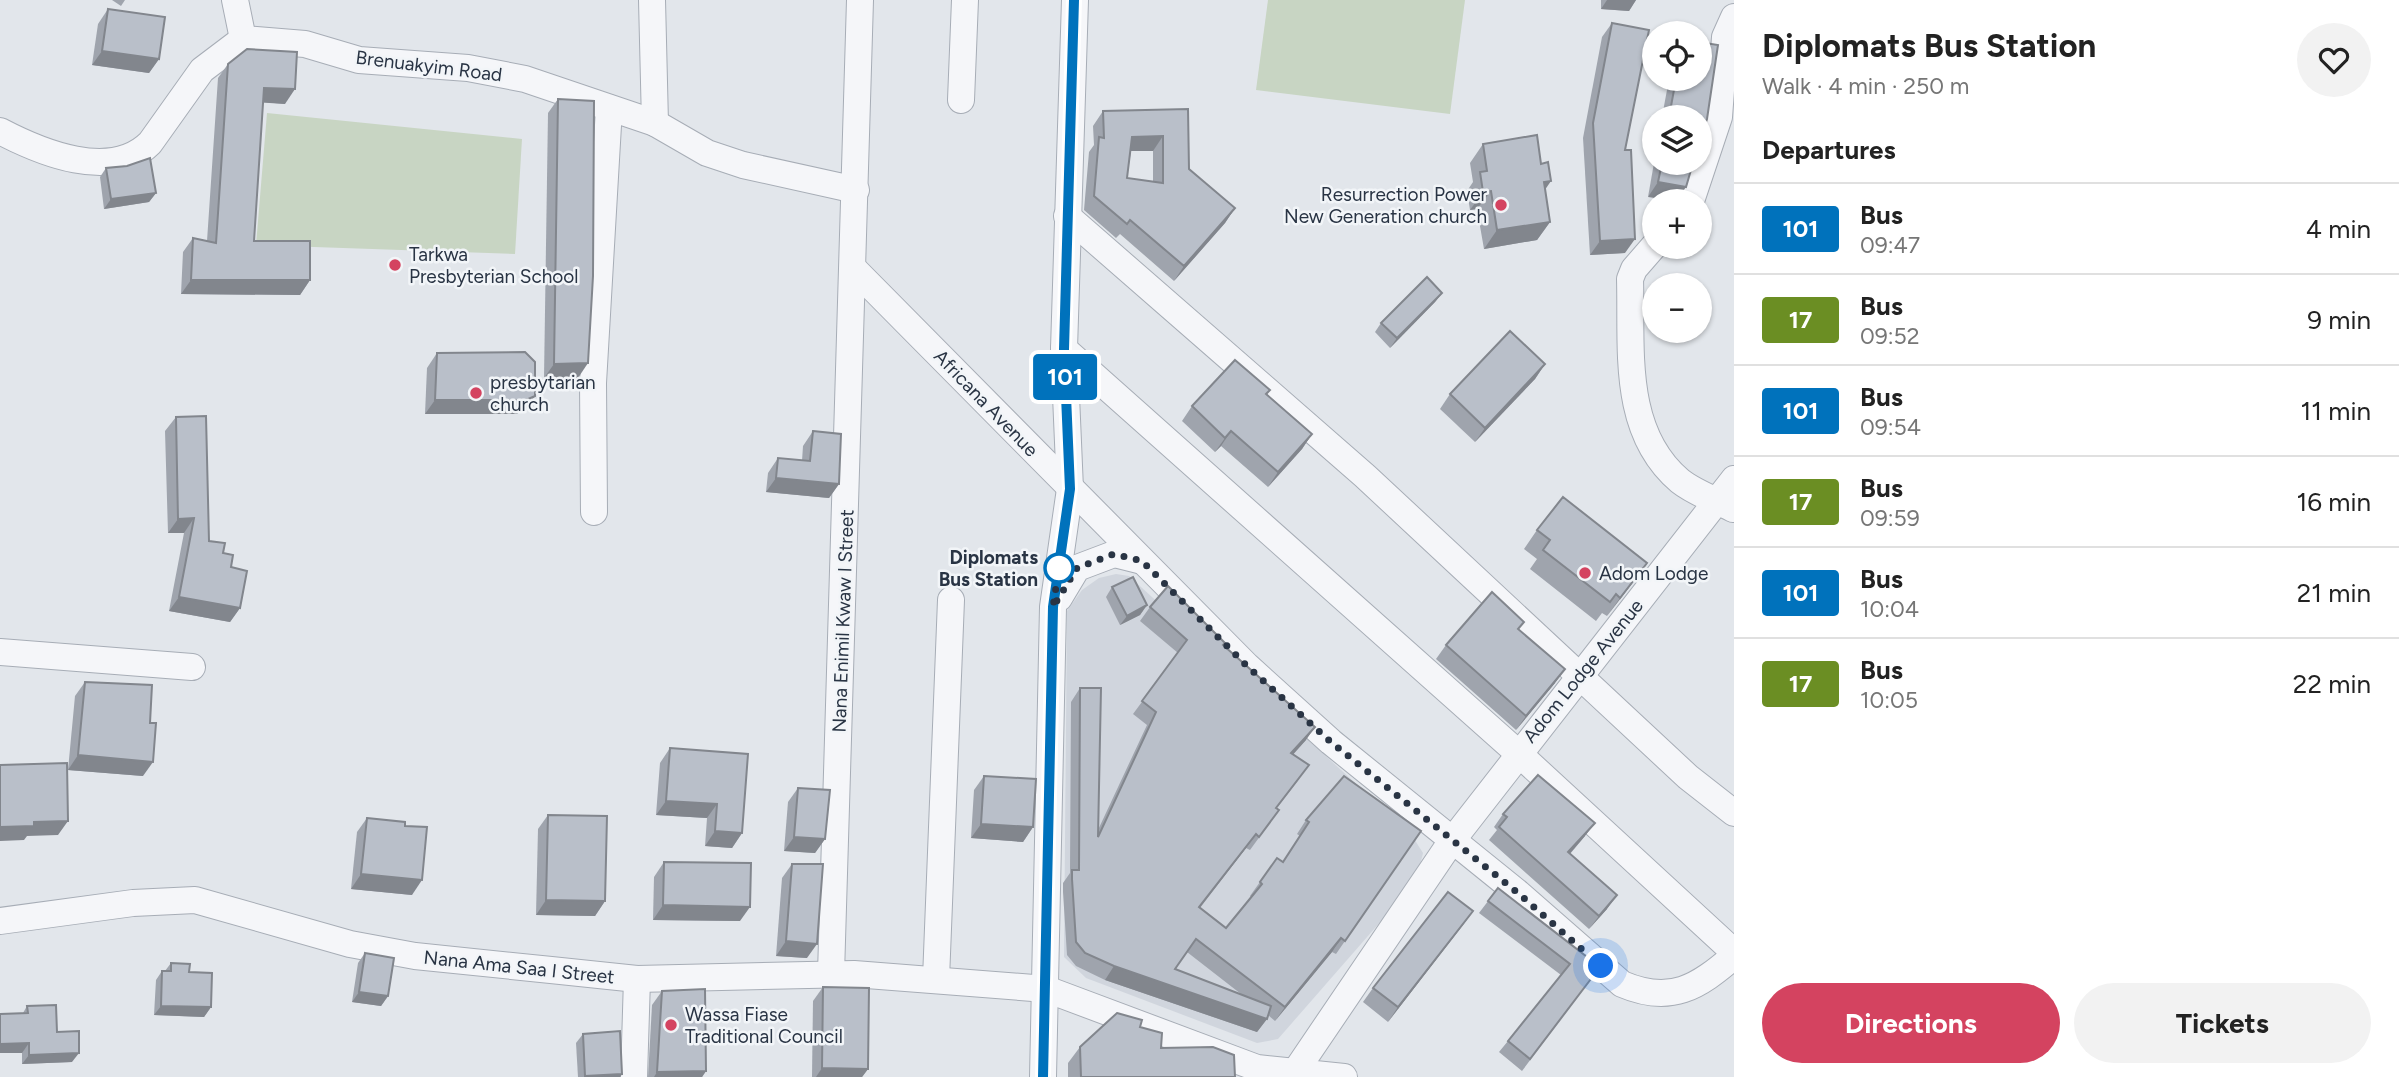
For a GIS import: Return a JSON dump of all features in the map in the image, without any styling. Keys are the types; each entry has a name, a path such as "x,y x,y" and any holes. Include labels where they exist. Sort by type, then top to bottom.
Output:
{"street":[{"path":"0,131 23,143 65,157 97,161 125,158 142,151 202,70 243,40 235,0"},
{"path":"652,0 655,122"},
{"name":"Nana Enimil Kwaw I Street","path":"831,974 860,0"},
{"path":"961,100 965,0"},
{"path":"1043,1077 1053,607 1070,489 1064,349 1074,0"},
{"path":"1694,189 1719,117 1725,37 1734,17"},
{"name":"Brenuakyim Road","path":"243,40 304,44 359,60 468,68 525,79 655,122 707,152 743,165 856,190"},
{"path":"594,512 593,383 609,108"},
{"path":"1067,216 1364,476 1688,777 1734,813"},
{"path":"1643,259 1630,279 1632,382 1637,414 1658,459 1682,482 1726,505"},
{"name":"Africana Avenue","path":"853,268 1247,666 1451,842 1518,893 1622,984 1640,992 1689,989 1704,982 1734,954"},
{"path":"1064,349 1517,753 1734,954"},
{"name":"Adom Lodge Avenue","path":"1294,1072 1451,842 1517,753 1726,505 1734,479"},
{"path":"1053,607 1077,568 1114,554 1142,561"},
{"path":"936,979 951,600"},
{"path":"0,652 192,667"},
{"name":"Nana Ama Saa I Street","path":"0,920 133,902 195,900 350,944 402,953 637,979 831,974 936,979 1046,989 1257,1072 1345,1077"},
{"path":"635,1077 637,979"}],"shaded area":[{"path":"1116,574 1129,576 1411,834 1423,853 1416,881 1278,1039 1257,1043 1086,978 1064,957 1067,611 1082,590 1099,578"}],"green space":[{"path":"1268,0 1465,0 1450,114 1256,90"},
{"path":"267,113 522,139 515,254 256,245"}],"building":[{"path":"108,9 165,17 159,59 102,51"},
{"path":"1612,23 1642,29 1642,65 1625,150 1631,150 1635,239 1600,241 1593,123"},
{"path":"1712,44 1718,45 1712,85"},
{"path":"247,49 297,52 295,89 264,88 254,241 310,241 310,280 191,280 193,238 216,243 228,64"},
{"path":"1674,91 1711,91 1709,105 1671,105"},
{"path":"558,99 594,101 593,276 588,363 554,364"},
{"path":"1188,109 1189,169 1235,208 1184,266 1130,220 1127,224 1094,196 1099,137 1104,138 1103,111","holes":["1163,136 1163,183 1127,178 1132,137"]},
{"path":"1537,135 1541,164 1548,162 1551,181 1544,182 1550,222 1497,230 1491,191 1483,192 1480,172 1487,171 1483,144"},
{"path":"150,158 156,193 111,199 106,168 127,166"},
{"path":"1659,175 1690,175 1686,187 1658,182"},
{"path":"1427,277 1442,293 1397,338 1381,323"},
{"path":"1510,331 1545,364 1485,428 1450,394"},
{"name":"presbytarian church","path":"525,352 535,362 535,396 526,400 435,400 437,353"},
{"path":"1235,360 1270,390 1266,394 1312,434 1278,472 1231,431 1225,438 1192,406"},
{"path":"206,416 209,541 225,543 223,553 233,555 231,567 247,571 240,608 179,597 194,518 178,519 176,417"},
{"path":"813,431 841,434 839,484 776,478 778,458 810,461"},
{"path":"1563,497 1647,563 1620,598 1616,594 1610,602 1543,550 1550,540 1537,530"},
{"path":"1133,577 1147,605 1127,616 1112,587"},
{"path":"1168,586 1225,643 1223,645 1315,727 1291,753 1309,765 1276,808 1279,810 1259,837 1256,834 1199,907 1226,928 1262,884 1260,882 1277,858 1283,862 1309,822 1306,820 1344,776 1421,831 1345,941 1341,938 1285,1007 1196,939 1175,969 1271,1006 1267,1019 1114,966 1085,953 1076,942 1072,870 1079,870 1080,688 1101,688 1098,837 1156,712 1142,701 1187,640 1150,607"},
{"path":"1492,592 1524,622 1518,629 1565,669 1526,716 1446,645"},
{"path":"85,682 152,685 150,723 156,723 153,762 78,755"},
{"path":"670,748 748,754 742,833 715,831 717,804 666,801"},
{"path":"67,763 68,821 0,827 0,765"},
{"path":"1538,775 1595,823 1568,852 1617,895 1599,916 1499,827 1507,817 1503,814"},
{"path":"984,776 1036,779 1033,827 981,824"},
{"path":"798,788 830,790 825,839 794,837"},
{"path":"548,815 607,816 605,901 546,900"},
{"path":"367,818 405,822 405,826 427,827 422,880 361,874"},
{"path":"664,862 751,863 750,907 663,905"},
{"path":"792,864 823,864 817,944 786,941"},
{"path":"1498,888 1600,967 1530,1059 1508,1041 1570,964 1488,901"},
{"path":"1448,892 1473,911 1398,1007 1373,988"},
{"path":"365,953 394,958 388,996 359,992"},
{"path":"171,963 190,964 189,972 212,973 211,1007 161,1006 162,971 171,971"},
{"path":"823,987 869,988 868,1069 822,1068"},
{"name":"Wassa Fiase Traditional Council","path":"705,989 706,1071 657,1072 662,991"},
{"path":"56,1005 57,1032 79,1031 79,1053 29,1055 29,1043 0,1044 0,1014 28,1013 27,1006"},
{"path":"1117,1013 1142,1020 1140,1027 1162,1033 1161,1048 1213,1047 1234,1055 1235,1077 1081,1077 1080,1047"},
{"path":"620,1031 622,1074 585,1076 583,1034"}],"bus line":[{"name":"101","path":"1043,1077 1053,607 1070,489 1064,349 1074,0"}],"place":[{"name":"Resurrection Power New Generation church","path":"1501,205"},
{"name":"Tarkwa Presbyterian School","path":"395,265"},
{"name":"presbytarian church","path":"476,393"},
{"name":"Diplomats Bus Station","path":"1059,568"},
{"name":"Adom Lodge","path":"1585,573"},
{"name":"Wassa Fiase Traditional Council","path":"671,1025"}],"route":[{"path":"1059,568 1060,560 1053,607 1077,568 1114,554 1142,561 1247,666 1331,742 1451,842 1518,893 1601,966"}]}
